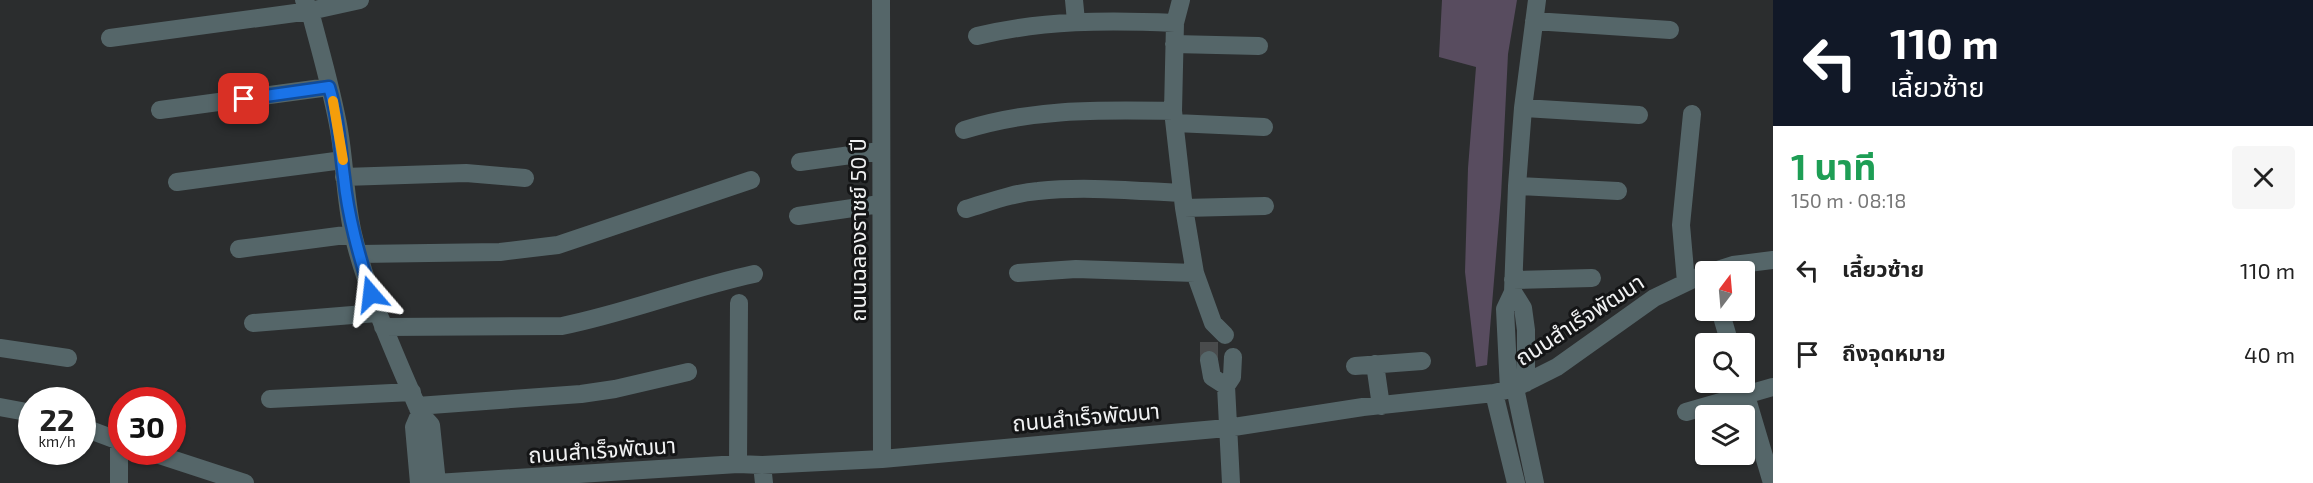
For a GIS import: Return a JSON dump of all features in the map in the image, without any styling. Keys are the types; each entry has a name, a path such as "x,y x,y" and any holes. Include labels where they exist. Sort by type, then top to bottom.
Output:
{"street":[{"path":"110,38 307,5 360,0"},
{"name":"ถนนฉลองราชย์ 50 ปี","path":"881,0 882,459"},
{"path":"1074,0 1076,21"},
{"path":"1181,0 1175,23 1174,117 1183,201 1195,273 1216,333"},
{"path":"1516,483 1511,389 1526,330 1523,308 1513,286 1516,186 1537,0"},
{"path":"307,5 339,132 353,234 380,320 416,404 430,425 436,483"},
{"path":"977,36 1008,29 1076,21 1116,20 1175,23"},
{"path":"1534,21 1670,30"},
{"path":"1174,44 1259,46"},
{"path":"160,110 329,87"},
{"path":"1523,108 1639,115"},
{"path":"964,130 1017,116 1092,110 1264,127"},
{"path":"1686,282 1681,225 1692,114"},
{"path":"800,162 880,151"},
{"path":"177,182 343,169 466,173 525,178"},
{"path":"359,254 500,252 558,245 751,180"},
{"path":"1516,186 1618,191"},
{"path":"966,209 1011,195 1076,189 1183,201 1265,206"},
{"path":"798,216 880,204"},
{"path":"239,249 353,234"},
{"path":"1755,262 1773,260"},
{"path":"1018,273 1076,269 1195,273"},
{"path":"253,323 380,320 562,326 586,321 715,282 754,274"},
{"path":"1513,286 1592,278"},
{"name":"ถนนสำเร็จพัฒนา","path":"436,483 574,479 738,464 763,474 1227,422 1378,386 1511,389 1557,367 1654,298 1695,278"},
{"path":"738,464 739,303"},
{"path":"0,348 68,358"},
{"path":"1231,483 1226,389 1232,377 1233,357"},
{"path":"1209,360 1212,377 1226,389"},
{"path":"1355,366 1378,386 1422,361"},
{"path":"270,399 416,404 581,394 615,389 688,372"},
{"path":"1755,388 1773,387"},
{"path":"1511,389 1535,483"},
{"path":"1686,412 1732,393"},
{"path":"1745,393 1772,483"},
{"path":"416,404 414,427 419,483"},
{"path":"0,407 18,410"},
{"path":"186,464 245,483"},
{"path":"119,465 119,483"}],"shaded area":[{"path":"1442,0 1517,0 1508,54 1501,196 1487,365 1476,367 1465,272 1468,168 1476,67 1439,57"}],"tunnel":[{"path":"1209,339 1209,360"}],"slow traffic":[{"path":"333,101 343,160"}],"route":[{"path":"244,99 329,87 339,132 353,234 371,294"}]}
